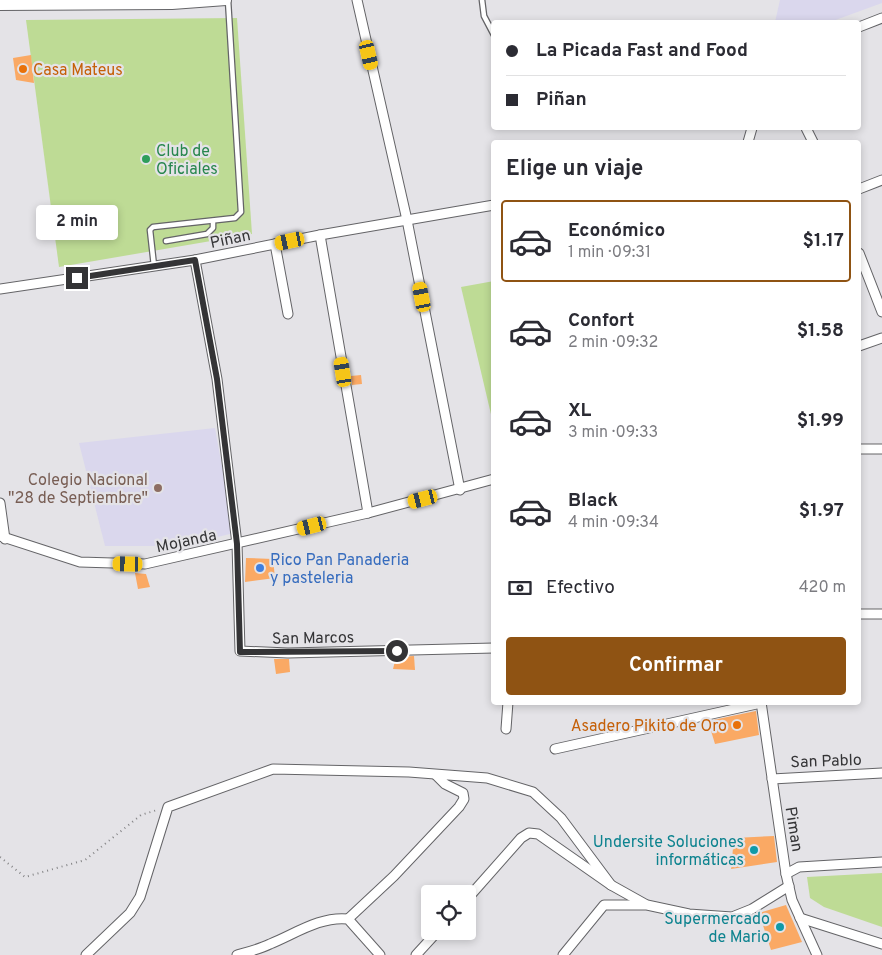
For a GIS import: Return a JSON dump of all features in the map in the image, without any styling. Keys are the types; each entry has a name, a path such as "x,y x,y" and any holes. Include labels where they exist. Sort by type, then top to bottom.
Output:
{"street":[{"path":"0,5 172,4 227,0"},
{"path":"357,0 407,220 460,490"},
{"path":"861,26 882,18"},
{"path":"861,188 882,180"},
{"name":"Piñan","path":"0,289 195,260 320,235 491,205"},
{"path":"320,235 368,513"},
{"path":"275,244 288,314"},
{"path":"861,258 882,312"},
{"path":"195,260 217,379 237,544"},
{"path":"861,345 882,338"},
{"path":"861,449 882,449"},
{"name":"Mojanda","path":"2,537 80,562 145,564 368,513 460,490 491,480"},
{"path":"0,503 2,537"},
{"name":"San Marcos","path":"237,544 240,652 288,653 491,648"},
{"path":"861,614 882,614"},
{"path":"506,729 508,705"},
{"path":"555,749 752,705"},
{"name":"Piman","path":"761,705 786,874 800,918 817,955"},
{"path":"86,955 130,913 140,897 168,807 273,768 487,778 533,792 560,818 611,885"},
{"name":"San Pablo","path":"772,778 882,773"},
{"path":"236,955 268,945 323,920 348,919 394,876 459,806 464,798 463,793 445,784 436,775"},
{"path":"476,889 521,838 529,833 538,834 611,885 647,905"},
{"path":"786,874 799,867 882,862"},
{"path":"563,955 604,906 647,905 689,914 732,917 752,909 789,886"},
{"path":"800,918 882,944"},
{"path":"348,919 380,955"},
{"path":"416,955 430,940"}],"lane":[{"path":"154,266 150,230 153,227 235,218 242,212 227,0"},
{"path":"482,0 484,16 491,29"},
{"path":"166,240 207,234 214,228 213,221"}],"path":[{"path":"0,857 25,877 85,860 141,815 168,807"}],"shaded area":[{"path":"780,0 882,0 882,3 835,20 775,20"},
{"name":"Colegio Nacional \"28 de Septiembre\"","path":"215,428 234,533 180,546 105,546 79,443"}],"green space":[{"name":"Club de Oficiales","path":"237,18 252,234 59,267 26,20"},
{"path":"491,282 491,414 461,287"},
{"path":"882,873 882,927 824,907 810,898 807,877"}],"building":[{"name":"Casa Mateus","path":"31,55 34,83 16,80 13,58"},
{"path":"361,375 362,384 352,385 351,376"},
{"name":"Rico Pan Panaderia y pasteleria","path":"246,558 273,559 275,578 245,582"},
{"path":"135,573 146,574 150,587 138,589"},
{"path":"414,656 415,670 393,669 396,657"},
{"path":"274,659 289,659 290,672 276,674"},
{"name":"Asadero Pikito de Oro","path":"756,711 759,735 715,744 708,721"},
{"name":"Undersite Soluciones informáticas","path":"774,836 777,862 731,869 734,838"},
{"name":"Supermercado de Mario","path":"786,905 802,942 771,950 759,913"}],"place":[{"name":"Casa Mateus","path":"23,69"},
{"name":"Club de Oficiales","path":"146,159"},
{"name":"Colegio Nacional \"28 de Septiembre\"","path":"158,488"},
{"name":"Rico Pan Panaderia y pasteleria","path":"260,568"},
{"name":"Asadero Pikito de Oro","path":"737,725"},
{"name":"Undersite Soluciones informáticas","path":"754,850"},
{"name":"Supermercado de Mario","path":"780,927"}],"route":[{"path":"77,278 195,260 217,379 237,544 240,652 397,651"}]}
